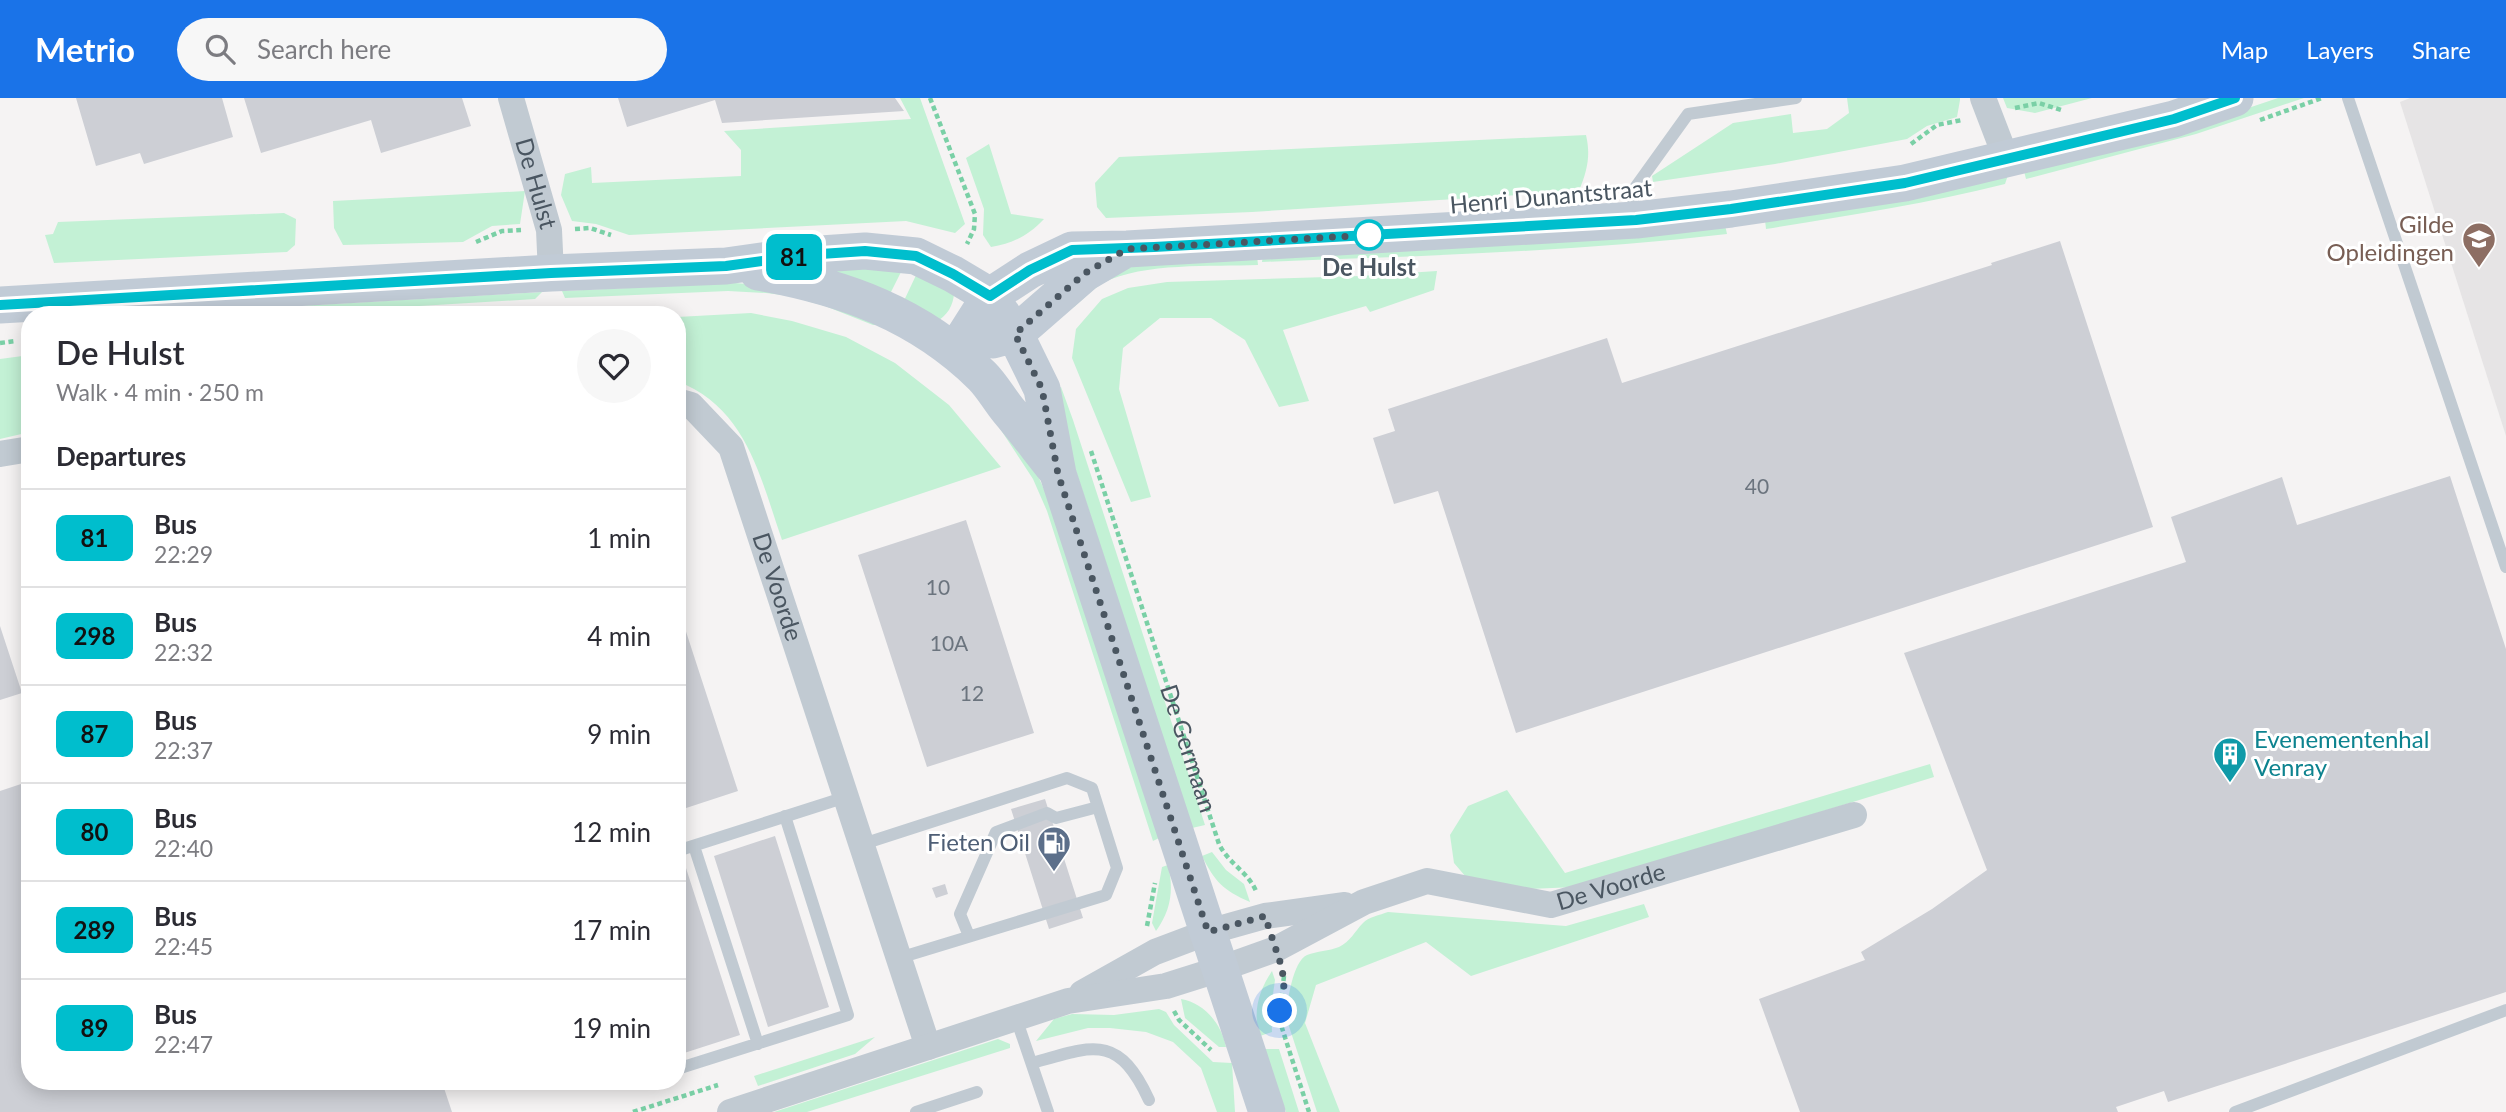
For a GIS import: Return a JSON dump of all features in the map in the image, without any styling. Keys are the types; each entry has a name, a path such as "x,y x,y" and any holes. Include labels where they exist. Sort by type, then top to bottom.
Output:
{"main road":[{"name":"Henri Dunantstraat","path":"955,351 990,296 1030,270 1072,250 1636,220 1731,209 1905,183 2174,119 2235,98"},
{"name":"Henri Dunantstraat","path":"955,351 1015,334 1085,273 1127,249"},
{"path":"0,305 551,273 726,266 806,255 865,251 916,256 953,274 990,296 1015,334"},
{"path":"726,266 805,280 851,294 921,328 955,351"},
{"name":"De Germaan","path":"1015,334 1042,389 1058,474 1268,1112"},
{"name":"De Germaan","path":"955,351 984,379 1058,474"}],"street":[{"name":"De Hulst","path":"511,98 549,230 551,273"},
{"path":"1987,106 2006,158"},
{"name":"De Voorde","path":"686,404 691,405 731,447 928,1047"},
{"path":"0,454 21,450"},
{"name":"De Voorde","path":"730,1112 1068,1001 1166,986 1220,969 1276,949 1364,902 1427,881 1551,905 1854,816"},
{"name":"De Voorde","path":"1068,1001 1155,952 1263,908 1364,902"}],"lane":[{"path":"1636,220 1633,192 1688,114 1796,98"},
{"path":"2348,98 2506,567"},
{"path":"863,844 1067,778 1092,788 1118,868 1106,895 899,958"},
{"path":"686,848 846,797"},
{"path":"969,936 960,914 996,832 1047,813 1056,818 1098,807"},
{"path":"686,1066 849,1015 785,817"},
{"path":"694,846 758,1044"},
{"path":"2235,1112 2506,1010"},
{"path":"1016,1018 1048,1112"},
{"path":"1032,1063 1075,1051 1101,1048 1118,1055 1141,1082 1149,1100"},
{"path":"916,1112 977,1092"}],"path":[{"path":"930,98 975,214 974,229 966,246 977,250"},
{"path":"1900,147 1913,144 1937,125 1987,106 2039,103 2072,114"},
{"name":"De Germaan","path":"1088,442 1219,844 1229,859 1250,879 1263,908"},
{"path":"1276,949 1284,979 1281,1025 1309,1112"}],"shaded area":[{"name":"Gilde Opleidingen","path":"2410,98 2506,98 2506,436 2400,102"}],"green space":[{"path":"900,98 920,98 965,224 955,233 906,221 629,235 596,224 572,221 561,195 565,174 591,167 592,183 741,176 741,150 724,131 911,119"},
{"path":"1847,98 1960,100 1957,117 1927,126 1907,139 1775,164 1653,182 1652,176 1733,123 1791,114 1793,133 1827,129 1849,113"},
{"path":"2003,98 2092,98 2035,113 2007,108"},
{"path":"2278,98 2304,98 2196,134 2026,179 2024,171 2186,129"},
{"path":"1586,135 1587,163 1579,191 1252,212 1106,218 1097,207 1095,183 1119,157"},
{"path":"989,144 1011,214 1044,219 1020,238 991,247 983,235 984,209 966,158"},
{"path":"2008,175 2005,184 1975,191 1766,229 1765,220"},
{"path":"525,191 520,224 492,226 463,242 343,245 334,228 333,201"},
{"path":"284,213 296,219 295,245 287,252 54,263 45,235 53,234 58,222"},
{"path":"1725,225 1727,234 1611,245 1262,262 1263,255"},
{"path":"1257,256 1258,265 1179,267 1120,276 1099,285 1074,307 1068,306 1123,265"},
{"path":"793,263 903,268 888,298"},
{"path":"918,271 954,292 949,310 936,322 901,307"},
{"path":"1437,271 1434,290 1370,312 1366,306 1283,330 1309,401 1279,407 1245,340 1211,318 1160,318 1123,348 1119,389 1151,497 1131,502 1072,358 1076,329 1102,299 1128,288 1167,282"},
{"path":"735,283 760,285 879,319 876,325 873,325 825,306 790,296 766,293 728,291 565,298 562,291"},
{"path":"542,292 535,299 420,306 299,306"},
{"path":"751,313 792,321 846,337 895,363 949,405 1001,467 782,540 748,447 720,408 686,386 686,317"},
{"path":"21,356 21,434 0,439 0,359"},
{"path":"1061,387 1205,825 1192,828 1050,391"},
{"path":"995,421 1038,476 1053,509 1161,837 1153,841 1047,511 1033,479"},
{"path":"1930,764 1934,777 1576,887 1529,889 1466,877 1454,863 1450,835 1468,806 1507,790 1565,873"},
{"path":"1212,852 1226,870 1244,884 1250,902 1226,889 1216,879 1202,856"},
{"path":"1168,865 1170,900 1156,931 1152,923 1162,867"},
{"path":"1644,904 1649,917 1471,976 1426,942 1316,985 1305,1023 1340,1112 1317,1112 1286,1017 1294,973 1307,955 1343,945 1365,921 1388,912 1566,926"},
{"path":"1272,971 1275,980 1271,1008 1272,1032 1260,1036 1258,1002"},
{"path":"1181,999 1198,1005 1211,1016 1221,1031 1226,1047 1219,1047 1185,1018"},
{"path":"1159,1009 1166,1012 1174,1025 1213,1062 1232,1063 1235,1112 1217,1112 1201,1068 1173,1042 1146,1032 1088,1028 1036,1041 1054,1019 1072,1014 1114,1015"},
{"path":"875,1037 855,1054 758,1086 754,1076"},
{"path":"998,1039 1010,1044 1010,1048 807,1112 774,1112"},
{"path":"1264,1049 1279,1049 1299,1112 1286,1112"}],"building":[{"path":"76,98 222,98 233,137 144,164 140,153 96,166"},
{"path":"244,98 462,98 471,126 381,153 371,120 261,153"},
{"path":"618,98 895,98 904,111 722,123 715,100 627,127"},
{"path":"2060,241 2153,527 1516,733 1438,491 1394,504 1373,438 1395,431 1388,409 1607,338 1622,383"},
{"name":"Evenementenhal Venray","path":"2450,476 2506,649 2506,992 2168,1102 2164,1091 2116,1107 2118,1112 1800,1112 1759,999 1865,960 1861,952 1932,909 1987,870 1904,653 2186,562 2171,517 2282,477 2297,525"},
{"path":"966,520 1034,733 927,767 858,555"},
{"path":"0,626 21,693 0,700"},
{"path":"686,632 738,791 686,808"},
{"path":"21,784 21,1090 445,1090 452,1112 0,1112 0,791"},
{"path":"1045,799 1083,918 1049,929 1011,809"},
{"path":"775,836 829,1007 768,1027 714,856"},
{"path":"686,868 740,1035 686,1052"},
{"path":"945,884 948,894 936,898 932,888"}],"bus line":[{"name":"81","path":"0,305 551,273 726,266 806,255 865,251 916,256 990,296 1030,270 1072,250 1636,220 1731,209 1905,183 2174,119 2235,98"}],"place":[{"name":"De Hulst","path":"1369,235"},
{"name":"Gilde Opleidingen","path":"2479,269"},
{"name":"Evenementenhal Venray","path":"2230,784"},
{"name":"Fieten Oil","path":"1054,873"}],"route":[{"path":"1280,1011 1284,979 1265,916 1208,932 1058,474 1042,389 1015,334 1085,273 1127,249 1369,235"}]}
